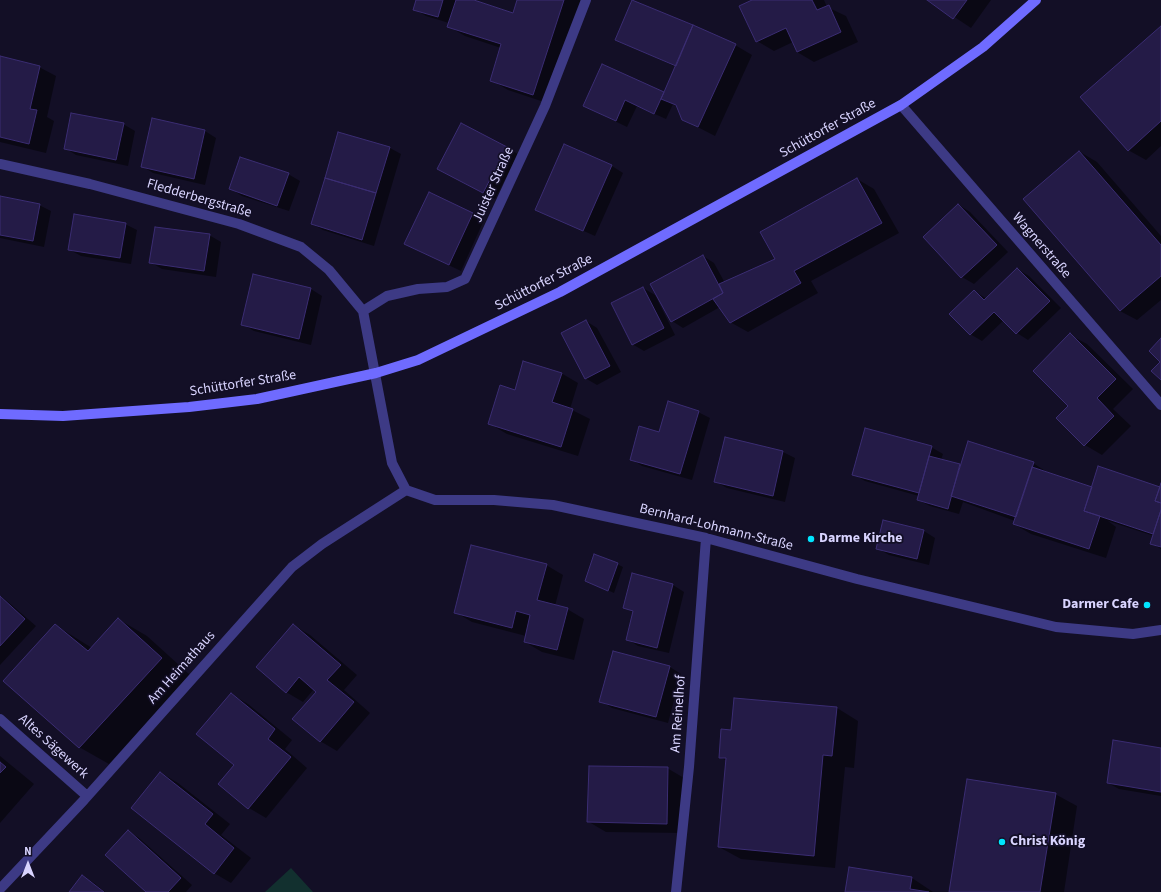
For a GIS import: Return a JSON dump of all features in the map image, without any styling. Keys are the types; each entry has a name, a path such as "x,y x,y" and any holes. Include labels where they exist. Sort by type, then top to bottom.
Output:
{"main road":[{"name":"Schüttorfer Straße","path":"0,414 63,416 189,407 257,399 376,373 418,360 560,292 901,105 983,47 1036,0"}],"street":[{"name":"Juister Straße","path":"363,311 387,296 418,289 447,287 465,278 545,106 586,0"},
{"name":"Wagnerstraße","path":"901,105 1161,405"},
{"name":"Fledderbergstraße","path":"0,164 90,184 224,220 301,247 329,270 363,311"},
{"path":"363,311 392,463 406,490"},
{"name":"Bernhard-Lohmann-Straße","path":"406,490 436,500 494,500 553,505 706,538 857,579 1056,627 1133,634 1161,630"},
{"name":"Am Heimathaus","path":"0,889 87,796 292,567 322,544 406,490"},
{"name":"Am Reinelhof","path":"676,892 689,768 706,538"},
{"name":"Altes Sägewerk","path":"0,719 87,796"}],"green space":[{"path":"291,868 313,892 265,892"}],"building":[{"path":"416,0 443,0 438,17 413,10"},
{"path":"456,0 474,0 513,13 517,0 564,0 533,95 490,81 501,44 447,27"},
{"path":"632,0 693,25 676,66 615,40"},
{"path":"752,0 812,0 817,10 829,5 841,32 797,52 786,28 756,42 739,6"},
{"path":"927,0 967,0 953,19"},
{"path":"693,25 736,44 698,127 682,120 676,105 661,99"},
{"path":"1161,26 1161,121 1128,151 1080,97"},
{"path":"0,56 40,66 30,109 37,110 29,144 0,137"},
{"path":"602,64 664,92 654,114 625,100 616,121 583,106"},
{"path":"71,113 124,123 116,160 64,149"},
{"path":"152,118 205,130 194,179 141,167"},
{"path":"461,123 507,147 483,193 437,169"},
{"path":"338,132 390,147 376,193 325,178"},
{"path":"564,144 612,165 583,231 535,210"},
{"path":"1079,151 1161,245 1161,276 1120,311 1023,199"},
{"path":"240,157 289,173 277,206 229,189"},
{"path":"325,178 376,193 362,240 311,224"},
{"path":"857,178 882,223 794,271 801,283 730,323 713,299 723,293 719,284 775,259 760,232"},
{"path":"429,192 473,213 449,265 404,244"},
{"path":"0,196 40,204 33,241 0,235"},
{"path":"958,204 997,245 961,278 923,237"},
{"path":"74,214 126,223 120,258 68,250"},
{"path":"155,227 210,234 204,271 149,263"},
{"path":"703,255 723,293 671,322 650,284"},
{"path":"1017,268 1050,301 1016,334 994,312 970,335 949,314 974,290 984,300"},
{"path":"253,274 311,288 299,339 241,325"},
{"path":"643,287 664,328 632,345 611,303"},
{"path":"586,320 610,366 585,379 561,333"},
{"path":"1070,333 1116,379 1097,398 1114,416 1084,446 1056,418 1068,406 1033,371"},
{"path":"1161,338 1161,380 1151,371 1160,362 1149,351"},
{"path":"523,361 562,373 552,402 573,409 561,447 488,424 500,385 515,390"},
{"path":"668,401 699,411 680,474 630,460 639,426 659,432"},
{"path":"865,428 932,446 919,493 852,475"},
{"path":"725,437 783,451 773,496 714,482"},
{"path":"968,441 1034,462 1016,517 951,496"},
{"path":"929,456 960,464 948,509 917,500"},
{"path":"1098,466 1160,487 1155,501 1161,503 1161,510 1153,534 1084,511"},
{"path":"1032,467 1092,487 1084,511 1100,516 1089,549 1013,524"},
{"path":"1161,483 1161,503 1155,501"},
{"path":"1161,510 1161,547 1150,544"},
{"path":"883,520 924,530 917,559 876,549"},
{"path":"471,545 547,564 537,600 568,608 557,650 524,642 530,615 516,611 512,628 454,613"},
{"path":"594,554 618,563 608,591 585,581"},
{"path":"632,573 673,584 657,648 626,640 633,611 623,608"},
{"path":"0,596 25,619 0,646"},
{"path":"118,618 162,658 79,748 3,681 55,624 88,651"},
{"path":"293,624 341,665 327,680 354,702 320,742 292,719 316,692 299,677 286,693 256,667"},
{"path":"613,651 670,666 656,717 599,702"},
{"path":"231,693 275,729 268,739 291,757 248,809 218,784 234,765 196,734"},
{"path":"734,698 837,707 832,756 823,755 814,856 718,847 726,758 719,758 721,729 731,730"},
{"path":"1113,740 1161,748 1161,792 1107,783"},
{"path":"0,762 6,767 0,773"},
{"path":"589,766 668,767 667,824 587,822"},
{"path":"160,772 213,814 205,824 234,848 214,874 131,808"},
{"name":"Christ König","path":"967,779 1056,793 1040,892 949,892"},
{"path":"128,830 181,878 168,892 146,892 105,855"},
{"path":"849,867 912,877 910,889 929,892 845,892"},
{"path":"82,875 104,892 69,892"}],"place":[{"name":"Darme Kirche","path":"811,539"},
{"name":"Darmer Cafe","path":"1147,605"},
{"name":"Christ König","path":"1002,842"}]}
